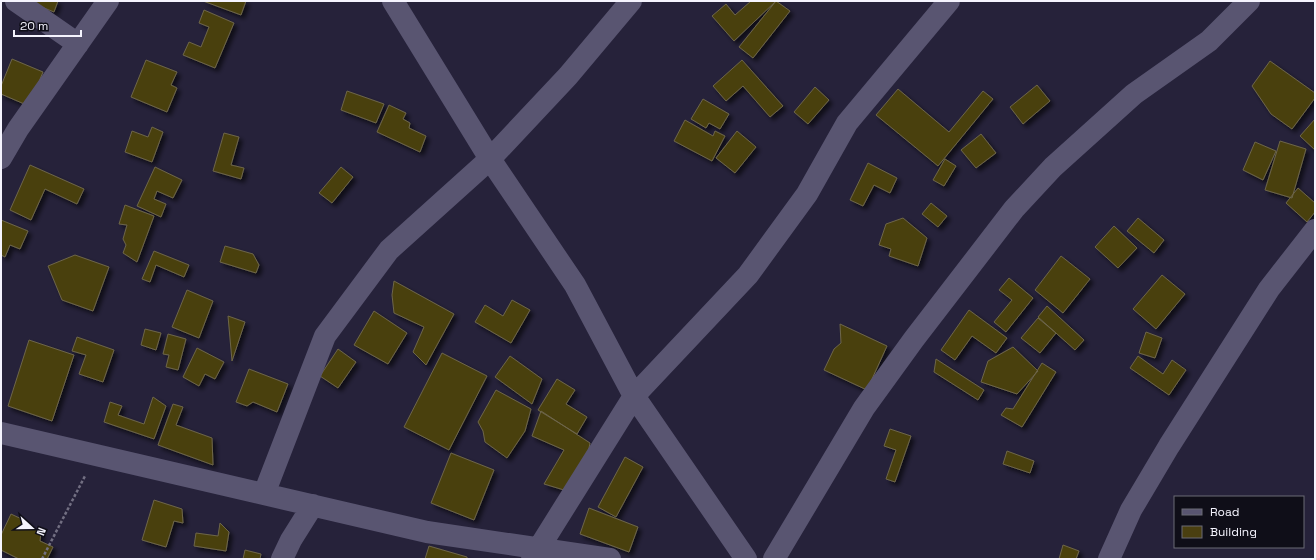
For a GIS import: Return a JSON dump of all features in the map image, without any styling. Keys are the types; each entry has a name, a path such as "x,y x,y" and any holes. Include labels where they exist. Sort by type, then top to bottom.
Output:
{"street":[{"path":"16,1 78,44"},
{"path":"1,158 18,129 108,1"},
{"path":"393,1 490,159 575,286 634,396 746,559"},
{"path":"264,494 324,336 389,250 490,159 568,76 631,1"},
{"path":"536,554 634,396 748,275 807,194 847,123 949,1"},
{"path":"774,559 864,408 914,338 1014,210 1053,167 1128,99 1210,41 1249,1"},
{"path":"1109,559 1131,510 1169,446 1269,289 1315,230"},
{"path":"1,434 426,532 536,554 610,559"},
{"path":"282,559 291,540 313,505"}],"path":[{"path":"42,559 95,456"}],"building":[{"path":"27,1 58,1 54,12"},
{"path":"203,1 246,1 241,15"},
{"path":"751,1 776,1 734,41 712,16 726,4 735,15"},
{"path":"776,1 790,11 753,58 739,47"},
{"path":"204,10 234,23 215,68 183,55 189,42 201,47 209,27 199,23"},
{"path":"12,59 43,72 29,106 1,94 1,86"},
{"path":"146,60 177,72 171,85 177,88 167,112 131,97"},
{"path":"742,60 783,106 770,117 743,86 726,101 713,86"},
{"path":"1270,61 1315,93 1315,98 1292,129 1271,114 1252,86"},
{"path":"1037,85 1050,101 1023,124 1010,107"},
{"path":"815,87 829,100 808,124 794,112"},
{"path":"898,89 949,132 983,91 993,99 938,166 876,115"},
{"path":"347,91 384,104 376,123 341,110"},
{"path":"703,99 729,114 720,129 709,123 706,128 691,119"},
{"path":"389,105 406,113 403,119 410,123 409,128 426,136 420,152 377,132"},
{"path":"1315,119 1315,150 1300,136"},
{"path":"685,120 713,136 715,131 725,136 712,161 674,141"},
{"path":"152,127 163,132 152,162 125,152 132,131 148,137"},
{"path":"737,131 756,147 735,173 716,158"},
{"path":"224,133 239,137 231,165 244,168 241,179 213,171"},
{"path":"981,134 996,153 976,168 961,150"},
{"path":"1280,141 1306,149 1292,198 1265,190"},
{"path":"1255,142 1276,151 1263,180 1243,170"},
{"path":"945,159 956,166 944,186 933,180"},
{"path":"868,163 897,178 890,193 874,185 863,206 850,200"},
{"path":"30,165 84,189 77,204 45,189 31,220 10,210"},
{"path":"155,167 182,180 173,198 157,191 154,199 166,204 161,217 137,206"},
{"path":"341,167 353,177 332,203 319,193"},
{"path":"1298,188 1315,203 1315,212 1307,222 1286,203"},
{"path":"931,203 947,216 938,227 922,214"},
{"path":"125,205 154,216 137,262 123,253 126,245 123,239 127,225 119,224"},
{"path":"903,218 927,238 918,266 889,256 891,249 879,245 886,224"},
{"path":"1138,218 1164,240 1154,253 1127,231"},
{"path":"1,220 28,231 20,249 10,245 5,257 1,255"},
{"path":"1114,226 1137,248 1118,268 1095,247"},
{"path":"225,246 253,254 259,265 256,273 220,262"},
{"path":"154,251 189,265 184,277 156,265 150,282 142,279"},
{"path":"75,255 109,267 93,311 62,300 48,266"},
{"path":"1061,256 1090,279 1063,313 1035,290"},
{"path":"1162,275 1185,294 1156,329 1133,309"},
{"path":"1009,278 1033,298 1006,332 994,322 1012,300 999,290"},
{"path":"394,281 454,314 426,365 413,352 424,327 394,313 392,295"},
{"path":"187,290 213,301 199,338 172,327"},
{"path":"512,300 530,310 511,343 475,322 485,305 503,316"},
{"path":"1047,306 1084,340 1075,350 1038,317"},
{"path":"969,310 1007,338 996,353 972,336 955,360 941,350"},
{"path":"374,311 407,333 388,364 354,345"},
{"path":"228,316 245,322 232,361"},
{"path":"1038,318 1056,333 1040,353 1021,338"},
{"path":"840,324 887,346 867,390 824,370 834,349 841,343"},
{"path":"145,329 161,333 156,350 141,345"},
{"path":"1146,332 1162,338 1155,358 1139,353"},
{"path":"168,334 186,339 178,370 166,367 169,355 163,354"},
{"path":"77,337 114,350 103,382 79,374 86,355 72,351"},
{"path":"29,340 74,355 52,421 8,406"},
{"path":"1013,347 1038,371 1017,394 981,382 988,361"},
{"path":"197,348 224,362 215,379 205,374 199,386 183,377"},
{"path":"338,349 356,362 338,388 320,376"},
{"path":"442,353 487,376 449,450 404,427"},
{"path":"510,356 542,379 532,404 495,377"},
{"path":"1138,356 1163,374 1172,360 1186,370 1169,395 1130,368"},
{"path":"936,359 984,390 978,400 934,372"},
{"path":"1042,363 1056,372 1022,427 1001,415 1006,408 1013,409"},
{"path":"249,369 288,384 277,412 253,402 247,406 236,402"},
{"path":"557,379 575,390 566,404 587,417 577,434 538,410"},
{"path":"496,390 531,409 525,431 507,458 485,442 483,431 478,422"},
{"path":"153,397 166,406 154,439 104,422 110,402 122,406 118,415 144,424"},
{"path":"173,404 183,407 176,425 212,438 213,465 158,445"},
{"path":"541,411 590,443 588,453 564,490 544,484 564,450 532,436"},
{"path":"890,429 911,436 895,482 886,479 896,450 884,446"},
{"path":"1007,451 1034,461 1030,473 1003,464"},
{"path":"451,453 494,470 474,520 431,503"},
{"path":"625,457 643,467 616,517 598,507"},
{"path":"154,500 182,509 183,523 174,521 166,547 142,540"},
{"path":"589,508 638,527 629,552 580,534"},
{"path":"11,514 28,522 28,526 41,532 40,541 53,547 47,559 19,559 1,550 1,535"},
{"path":"220,523 229,532 226,551 194,546 196,533 218,536"},
{"path":"1063,545 1079,551 1076,559 1059,559"},
{"path":"429,546 467,557 467,559 425,559"},
{"path":"245,550 261,554 260,559 243,559"}]}
